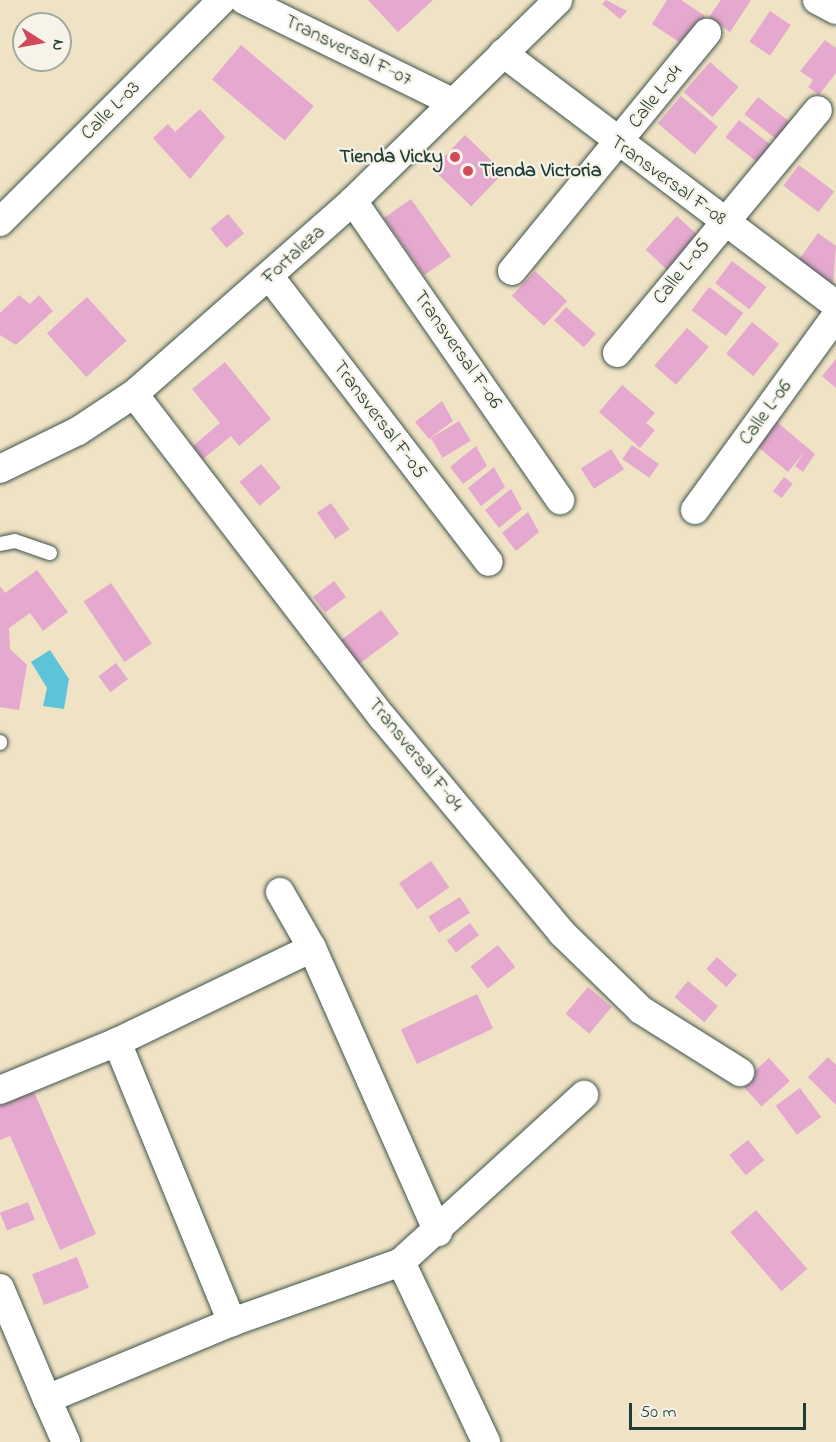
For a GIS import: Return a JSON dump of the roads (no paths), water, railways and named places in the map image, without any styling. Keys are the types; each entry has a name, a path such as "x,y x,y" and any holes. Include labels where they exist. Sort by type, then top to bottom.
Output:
{"street":[{"name":"Calle L-03","path":"0,222 222,0"},
{"name":"Transversal F-07","path":"244,0 452,102"},
{"name":"Fortaleza","path":"0,469 78,431 134,394 270,277 353,201 558,0"},
{"path":"817,0 836,10"},
{"name":"Calle L-04","path":"512,271 618,145 707,33"},
{"name":"Transversal F-08","path":"503,53 618,145 836,305"},
{"name":"Calle L-05","path":"617,353 723,221 818,110"},
{"name":"Transversal F-06","path":"353,201 560,500"},
{"name":"Transversal F-05","path":"270,277 489,562"},
{"name":"Calle L-06","path":"695,510 836,316"},
{"name":"Transversal F-04","path":"134,394 383,718 562,933 641,1010 740,1072"},
{"path":"280,892 312,948 438,1232"},
{"path":"0,1090 117,1042 312,948"},
{"path":"117,1042 232,1322"},
{"path":"47,1399 232,1322 401,1262 438,1232 584,1095"},
{"path":"401,1262 475,1439"},
{"path":"2,1301 66,1442"}],"lane":[{"path":"0,544 15,542 50,554"}],"water":[{"path":"50,650 69,679 64,709 43,706 47,688 31,662"}],"place":[{"name":"Tienda Vicky","path":"455,157"},
{"name":"Tienda Victoria","path":"468,171"}]}
